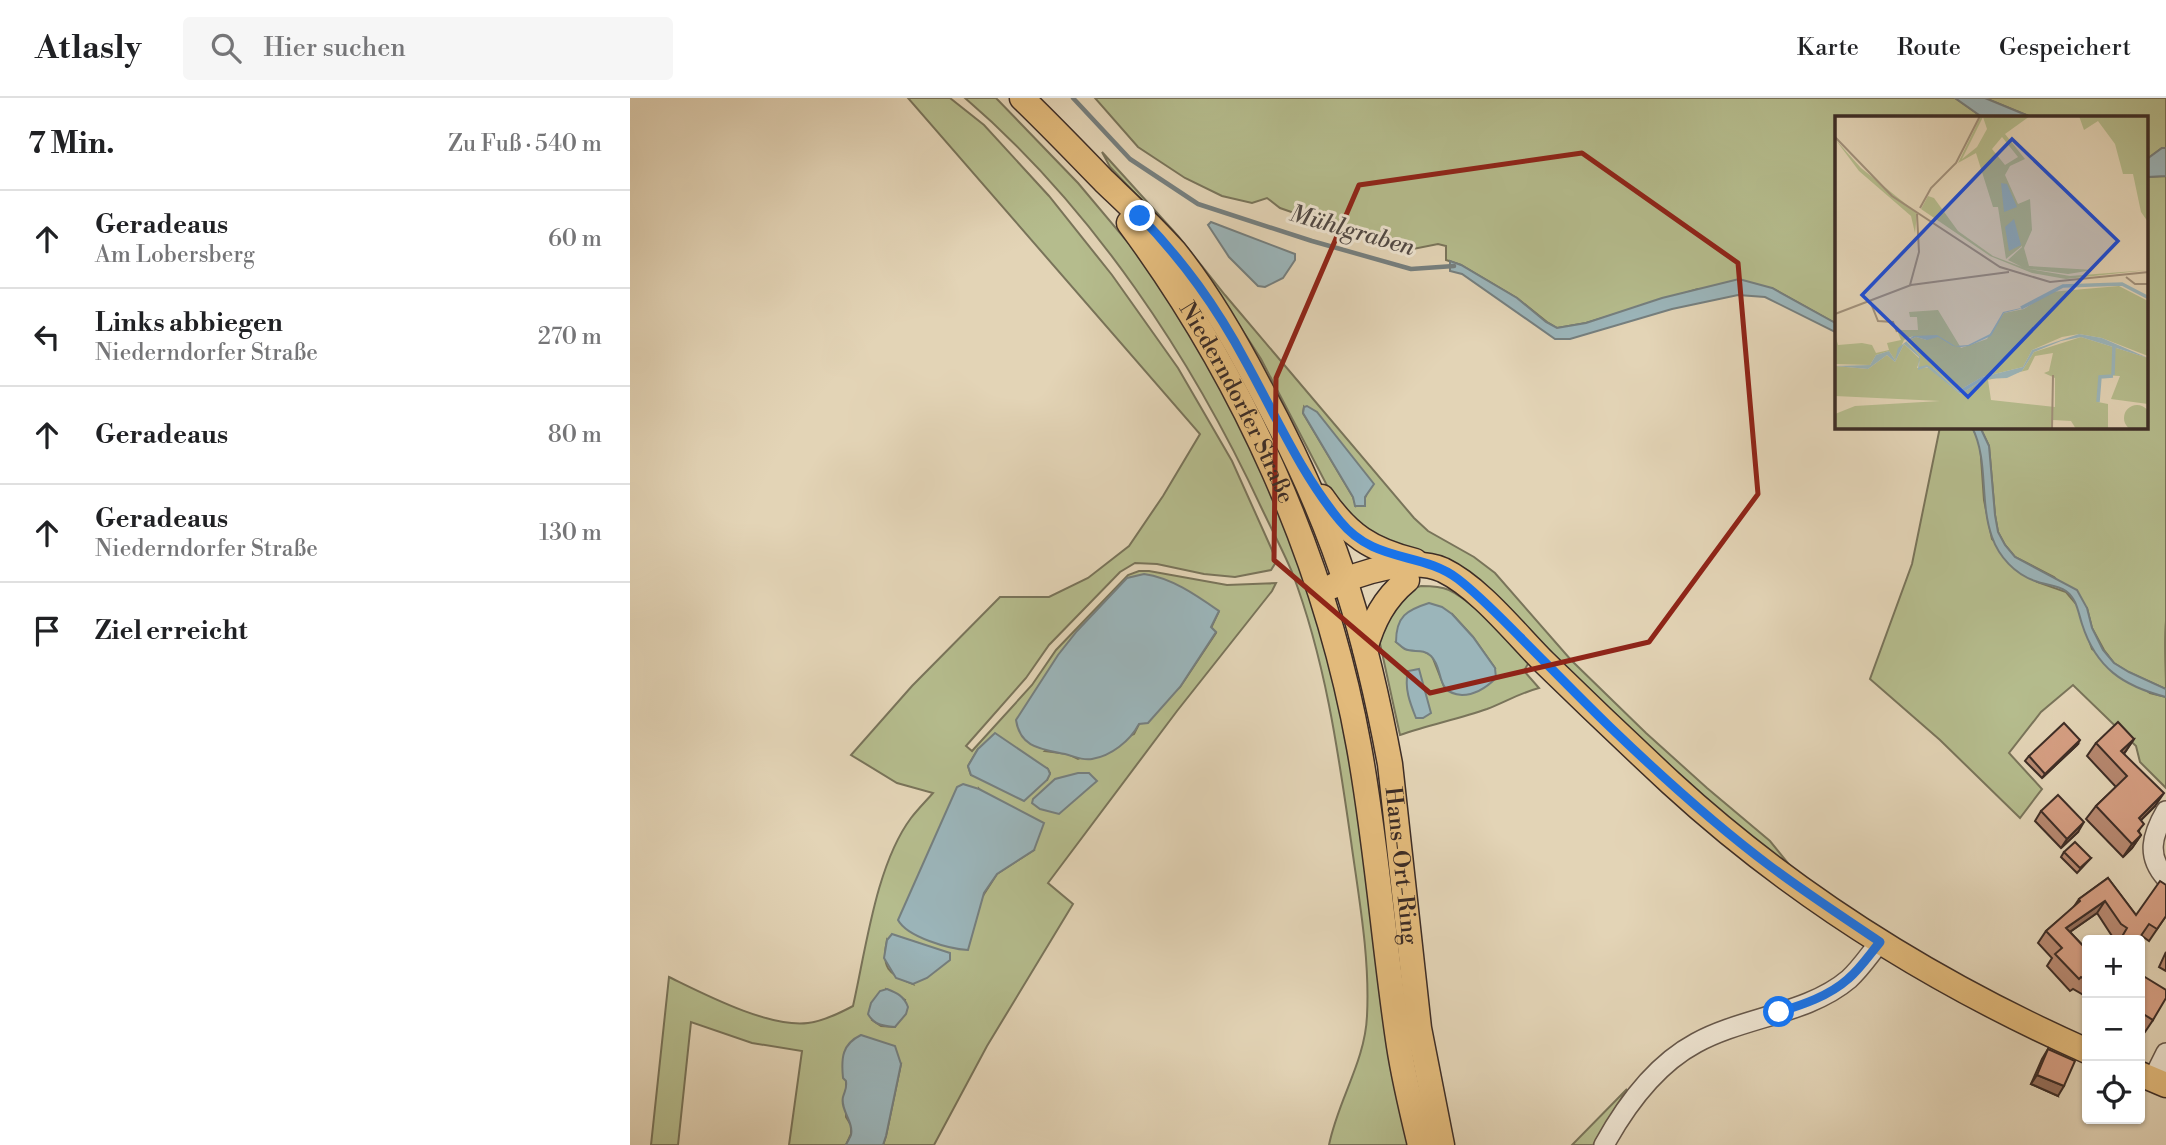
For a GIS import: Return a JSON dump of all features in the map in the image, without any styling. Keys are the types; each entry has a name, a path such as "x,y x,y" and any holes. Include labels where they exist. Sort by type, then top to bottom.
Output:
{"main road":[{"name":"Niederndorfer Straße","path":"1022,98 1157,234 1193,276 1232,335 1293,452 1347,585"},
{"name":"Niederndorfer Straße","path":"1081,158 1140,238 1209,342 1259,442 1303,542 1321,592"},
{"path":"1293,452 1324,499 1351,532 1382,552 1427,564 1452,575 1471,590 1611,728 1769,865 1880,942 1978,998 2082,1049"},
{"path":"1321,592 1403,566 1427,564"},
{"path":"1347,585 1418,578 1442,580 1471,590"},
{"path":"1365,649 1370,631 1386,601 1407,580"},
{"name":"Hans-Ort-Ring","path":"1347,585 1376,689 1390,764 1419,1028 1442,1145"},
{"name":"Hans-Ort-Ring","path":"1321,592 1359,745 1373,835 1399,1049 1420,1145"}],"street":[{"path":"2166,811 2159,823 2152,855 2166,878"},
{"path":"1604,1145 1645,1084 1685,1051 1719,1032 1797,1007 1831,991 1848,979 1880,942"},
{"path":"2153,1079 2166,1053"}],"highlighted area":[{"path":"1582,153 1738,263 1758,494 1649,642 1430,693 1274,560 1276,378 1359,185"}],"green space":[{"path":"908,98 950,98 984,125 1049,196 1112,275 1178,368 1232,461 1276,562 1271,570 1235,577 1135,563 1120,572 1049,645 1026,678 966,746 972,751 1032,685 1056,650 1128,575 1149,571 1227,585 1276,583 1048,883 1073,904 987,1046 934,1145 883,1145 901,1064 846,1081 846,1117 851,1125 851,1134 846,1145 789,1145 802,1051 752,1043 691,1022 678,1145 651,1145 669,977 737,1008 792,1023 820,1020 853,1006 874,908 889,859 911,818 933,793 897,783 851,755 912,686 1000,597 1049,597 1088,578 1129,546 1200,434","holes":["1219,611 1211,628 1216,633 1180,687 1139,724 1134,734 1078,759 1068,754 1045,751","978,749 1047,768 1050,773 1047,780 971,775 968,766","979,789 1034,850 997,874 984,894","887,940 913,984 892,973 885,957","886,989 905,1000 895,1027 881,1026 872,1020"]},
{"path":"965,98 996,98 1078,183 1131,246 1172,304 1219,381 1283,514 1339,683 1411,1145 1329,1145 1365,1033 1367,972 1357,885 1329,705 1313,638 1292,572 1204,396 1135,288 1055,187"},
{"path":"1095,98 1955,98 1981,116 1835,116 1835,323 1772,288 1698,289 1586,323 1557,328 1517,298 1461,265 1446,260 1446,246 1438,244 1403,251 1280,208 1267,198 1252,203 1222,196 1185,178 1138,147"},
{"path":"1985,98 2166,98 2166,148 2148,158 2148,116 2029,116"},
{"path":"1102,152 1178,236 1414,518 1428,531 1474,557 1495,573 1571,660 1646,733 1770,841 1791,867 1711,806 1429,554 1376,542 1333,497 1261,359 1230,311 1146,205 1110,167","holes":["1304,407 1369,489 1365,498 1356,506 1303,413"]},
{"path":"2166,176 2166,689 2114,663 2092,628 2087,608 2054,577 2015,557 2005,545 1998,532 1995,515 1989,446 1981,429 2148,429 2148,177"},
{"path":"1940,429 1973,429 1980,443 1984,500 1992,539 2037,582 2066,592 2077,605 2092,649 2150,693 2166,697 2166,788 2140,762 2136,746 2073,685 2041,712 2009,753 2042,789 2020,818 1940,740 1870,679 1912,564"},
{"path":"1431,586 1459,595 1530,660 1524,671 1539,688 1487,709 1400,735 1379,629 1411,589","holes":["1452,614 1473,637 1495,668 1445,689 1432,656 1423,651 1405,649 1396,642"]},
{"path":"1627,1089 1593,1145 1572,1145"}],"water":[{"path":"1955,98 1985,98 2029,116 1981,116"},
{"path":"2166,148 2166,176 2148,177 2148,158"},
{"path":"1211,222 1295,254 1295,260 1283,278 1265,287 1258,286 1229,257 1208,225"},
{"path":"1450,261 1461,265 1517,298 1557,328 1586,323 1662,298 1739,279 1772,288 1835,323 1835,332 1765,297 1738,295 1672,309 1570,339 1555,339 1462,274 1450,271"},
{"path":"1304,407 1317,412 1374,484 1365,497 1365,506 1355,506 1353,497 1303,413"},
{"path":"1973,429 1981,429 1989,446 1995,515 1998,532 2005,545 2015,557 2077,590 2103,650 2114,663 2166,689 2166,697 2137,687 2113,673 2095,652 2070,594 2059,587 2028,578 2003,558 1988,523 1977,440"},
{"path":"1144,574 1174,583 1219,611 1211,627 1216,632 1180,687 1148,723 1139,724 1131,736 1106,755 1081,759 1027,742 1018,729 1016,720 1058,655 1127,578"},
{"path":"1429,603 1452,614 1473,637 1495,668 1496,678 1485,687 1467,695 1447,690 1431,656 1425,652 1405,649 1396,642 1398,626 1404,615"},
{"path":"1419,669 1431,713 1423,718 1416,718 1407,689 1408,671"},
{"path":"995,733 1048,769 1050,774 1047,780 1024,801 971,775 968,766 978,749"},
{"path":"1089,773 1097,781 1059,814 1040,809 1032,803 1055,779"},
{"path":"963,784 979,789 1044,823 1034,850 997,874 984,893 968,950 940,945 919,937 898,920 957,787"},
{"path":"892,934 950,953 950,960 927,978 913,984 896,978 884,958 887,940"},
{"path":"887,989 900,995 908,1007 906,1014 895,1027 879,1024 868,1014 871,1003 880,991"},
{"path":"861,1035 895,1046 901,1064 883,1145 846,1145 851,1130 843,1107 846,1081 843,1078 842,1064 846,1047"}],"building":[{"path":"2118,722 2134,739 2121,751 2164,793 2139,818 2144,824 2138,831 2141,835 2132,844 2096,806 2127,776 2096,743"},
{"path":"2064,723 2080,740 2045,774 2029,756"},
{"path":"2058,795 2084,822 2067,839 2041,811"},
{"path":"2075,842 2091,858 2080,868 2064,852"},
{"path":"2108,878 2136,915 2160,881 2166,885 2166,916 2157,929 2149,924 2141,935 2123,935 2127,928 2121,924 2105,901 2066,928 2082,945 2082,978 2079,979 2055,954 2062,948 2046,931 2080,901 2079,899"},
{"path":"2145,977 2166,990 2166,998 2153,1020 2145,1015"},
{"path":"2048,1049 2075,1061 2064,1086 2037,1075"}],"waterway":[{"name":"Mühlgraben","path":"1073,98 1130,159 1198,204 1312,241 1411,269 1454,266"}],"route":[{"path":"1140,216 1174,251 1193,276 1246,361 1293,452 1324,499 1351,532 1382,552 1435,567 1458,579 1488,605 1611,728 1734,837 1769,865 1880,942 1848,979 1831,991 1797,1007 1779,1012"}]}
